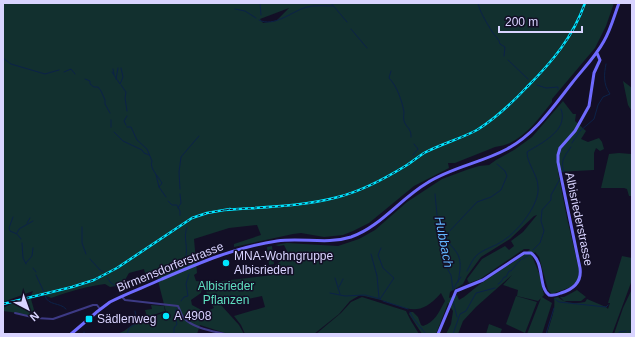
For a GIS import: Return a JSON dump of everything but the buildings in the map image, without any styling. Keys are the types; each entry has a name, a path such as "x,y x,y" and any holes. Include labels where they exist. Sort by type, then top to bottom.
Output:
{"main road":[{"name":"Birmensdorferstrasse","path":"71,334 100,309 122,297 222,254 282,240 327,241 351,237 365,230 428,182 453,170 499,153 521,140 542,121 597,53 608,34 619,3"},
{"name":"Albisriederstrasse","path":"438,334 456,291 479,283 524,253 532,253 536,258 541,271 545,290 549,295 556,295 568,291 578,282 580,268 557,157 560,148 575,131 588,106 593,80 600,60 597,53"}],"street":[{"path":"122,297 125,300 178,306 181,314 186,320 200,327 225,334"},
{"path":"15,313 36,318 53,318 93,305 96,305 100,309"}],"green space":[{"name":"Albisrieder Pflanzen","path":"3,3 614,3 606,26 595,48 552,99 552,102 543,114 528,130 516,140 508,144 495,147 455,163 448,163 449,168 414,186 369,223 343,235 324,237 301,233 234,247 234,244 261,235 257,225 229,228 194,239 197,273 194,275 196,281 206,282 207,285 202,287 201,293 191,300 192,305 205,312 214,308 205,288 222,281 272,275 271,269 287,256 288,253 284,245 275,245 287,243 338,246 359,239 375,230 407,202 442,179 479,166 489,165 514,150 532,137 563,101 573,114 576,114 575,121 586,131 581,139 588,142 599,138 604,149 600,151 596,148 594,153 594,170 558,172 579,270 578,280 571,287 552,294 548,290 539,257 535,252 531,257 532,256 539,273 544,295 542,297 552,303 542,334 527,334 541,298 538,301 517,296 518,290 503,285 512,275 476,307 463,321 458,334 446,334 451,324 453,311 448,303 436,334 422,334 409,314 410,312 413,312 423,326 431,322 445,301 441,293 433,301 420,309 406,308 360,295 350,301 339,314 314,334 245,334 241,325 234,316 265,307 262,296 221,305 239,325 244,334 228,334 200,325 197,334 117,334 124,331 136,322 166,312 157,277 147,282 144,269 129,273 122,285 110,287 105,284 98,285 51,298 44,296 31,299 36,317 3,311 3,308 15,302 30,299 33,291 3,302","holes":["289,8 276,21 263,23 260,19","537,215 523,232 511,241 514,246 509,250 505,246 482,259 467,279 469,283 480,279 524,249 530,249 524,255 480,284 459,300 457,295 449,298 450,292 463,284 481,257 510,239 534,216"]},
{"path":"623,81 632,88 632,115 628,105"},
{"path":"632,115 632,196 629,196 627,189 624,188 601,188 609,154 631,154"},
{"path":"272,246 274,264 269,265 267,247"},
{"path":"622,256 632,258 632,280 612,334 547,334 553,312 554,298 558,297 564,301 574,303 585,302 587,299 608,309 610,303 608,303"},
{"path":"632,289 632,334 614,334 623,308"},
{"path":"577,290 586,297 581,301 564,301 560,297 564,297"},
{"path":"516,296 537,302 525,333 506,324"},
{"path":"362,297 406,311 419,334 316,334 341,313 351,302"},
{"path":"151,305 164,306 165,311 147,317 145,310 152,309"},
{"path":"489,324 502,329 500,334 486,334"}],"waterway":[{"name":"Hubbach","path":"260,3 261,15"},
{"name":"Hubbach","path":"331,3 347,22"},
{"path":"478,3 482,14 493,33 500,44 505,47 504,56"},
{"name":"Hubbach","path":"259,20 271,22 307,7 333,6"},
{"name":"Hubbach","path":"235,9 245,11 256,18"},
{"name":"Hubbach","path":"351,29 367,48"},
{"path":"3,58 11,64 45,74 59,70"},
{"path":"508,60 528,79"},
{"path":"572,143 580,131 594,119 598,105 603,97 610,94 606,86 605,79 606,64"},
{"path":"116,79 118,68"},
{"path":"112,72 120,84 123,77 121,68"},
{"path":"64,72 71,69 75,74"},
{"path":"113,69 114,74"},
{"name":"Hubbach","path":"391,71 389,78 397,89 404,112 404,121 409,129 411,137"},
{"path":"85,79 90,81 90,84 94,87 98,87 101,91 105,104 110,113"},
{"path":"121,85 126,92 125,98 127,111"},
{"path":"537,85 546,88 558,87 558,89"},
{"path":"467,271 478,254 510,236 532,209 538,194 538,183 527,156 527,152 558,130 562,118 561,109"},
{"path":"126,125 124,121 127,116"},
{"path":"111,120 111,127"},
{"path":"127,127 131,127 137,140 147,149 152,161 151,164 153,169 162,183 159,187 166,197"},
{"path":"114,132 123,141 149,155"},
{"path":"180,189 179,172 181,157 199,136"},
{"name":"Hubbach","path":"413,155 418,149 414,144"},
{"path":"564,173 562,165 563,159 571,147"},
{"path":"458,282 460,271 459,256 445,236 477,202 491,197 501,190 507,176 505,171 497,164"},
{"path":"156,175 159,187"},
{"path":"533,250 540,243 544,231 541,221 542,210 551,200 551,195 560,179"},
{"path":"178,208 181,203 180,194"},
{"name":"Hubbach","path":"435,194 437,215 448,254 448,270 451,275 453,290"},
{"path":"168,201 172,205 177,205 180,215"},
{"path":"13,217 9,228 10,231 17,234 21,239"},
{"path":"27,223 30,218"},
{"path":"17,233 19,229 33,221"},
{"path":"82,227 82,243 86,254"},
{"path":"186,256 185,235 187,227"},
{"path":"22,243 23,258 26,264"},
{"path":"26,263 32,256 33,248"},
{"path":"381,248 378,255 383,268 394,278 380,299 381,300"},
{"path":"371,254 377,276 379,298"},
{"path":"498,284 519,261 529,255"},
{"path":"90,259 100,270 104,272"},
{"path":"33,268 36,272"},
{"path":"181,301 184,297 188,296 186,284 189,274"},
{"path":"36,275 44,292"},
{"path":"107,277 115,286"},
{"path":"454,288 461,277"},
{"path":"335,278 340,294"},
{"path":"339,287 343,279"},
{"path":"453,334 460,314 466,311 476,293 495,288"},
{"path":"330,293 345,296 365,295 380,299"},
{"path":"45,296 51,303 61,305 66,309"},
{"path":"555,299 559,302 606,307 608,305"},
{"path":"383,301 408,309"},
{"name":"Hubbach","path":"453,301 457,317"},
{"path":"546,334 554,308"},
{"path":"174,334 174,328 177,324 175,317 176,309"},
{"path":"127,334 129,328 137,323 135,311"},
{"path":"410,312 426,334"},
{"path":"619,334 619,332 626,331"}],"railway":[{"path":"224,210 296,205 347,194 365,188 382,179 430,150 477,130 510,104 545,68 568,38 585,3"},
{"path":"3,304 94,280 117,268 192,218 207,213 230,209"}],"place":[{"name":"MNA-Wohngruppe Albisrieden","path":"226,263"},
{"name":"A 4908","path":"166,316"},
{"name":"Sädlenweg","path":"89,319"}]}
